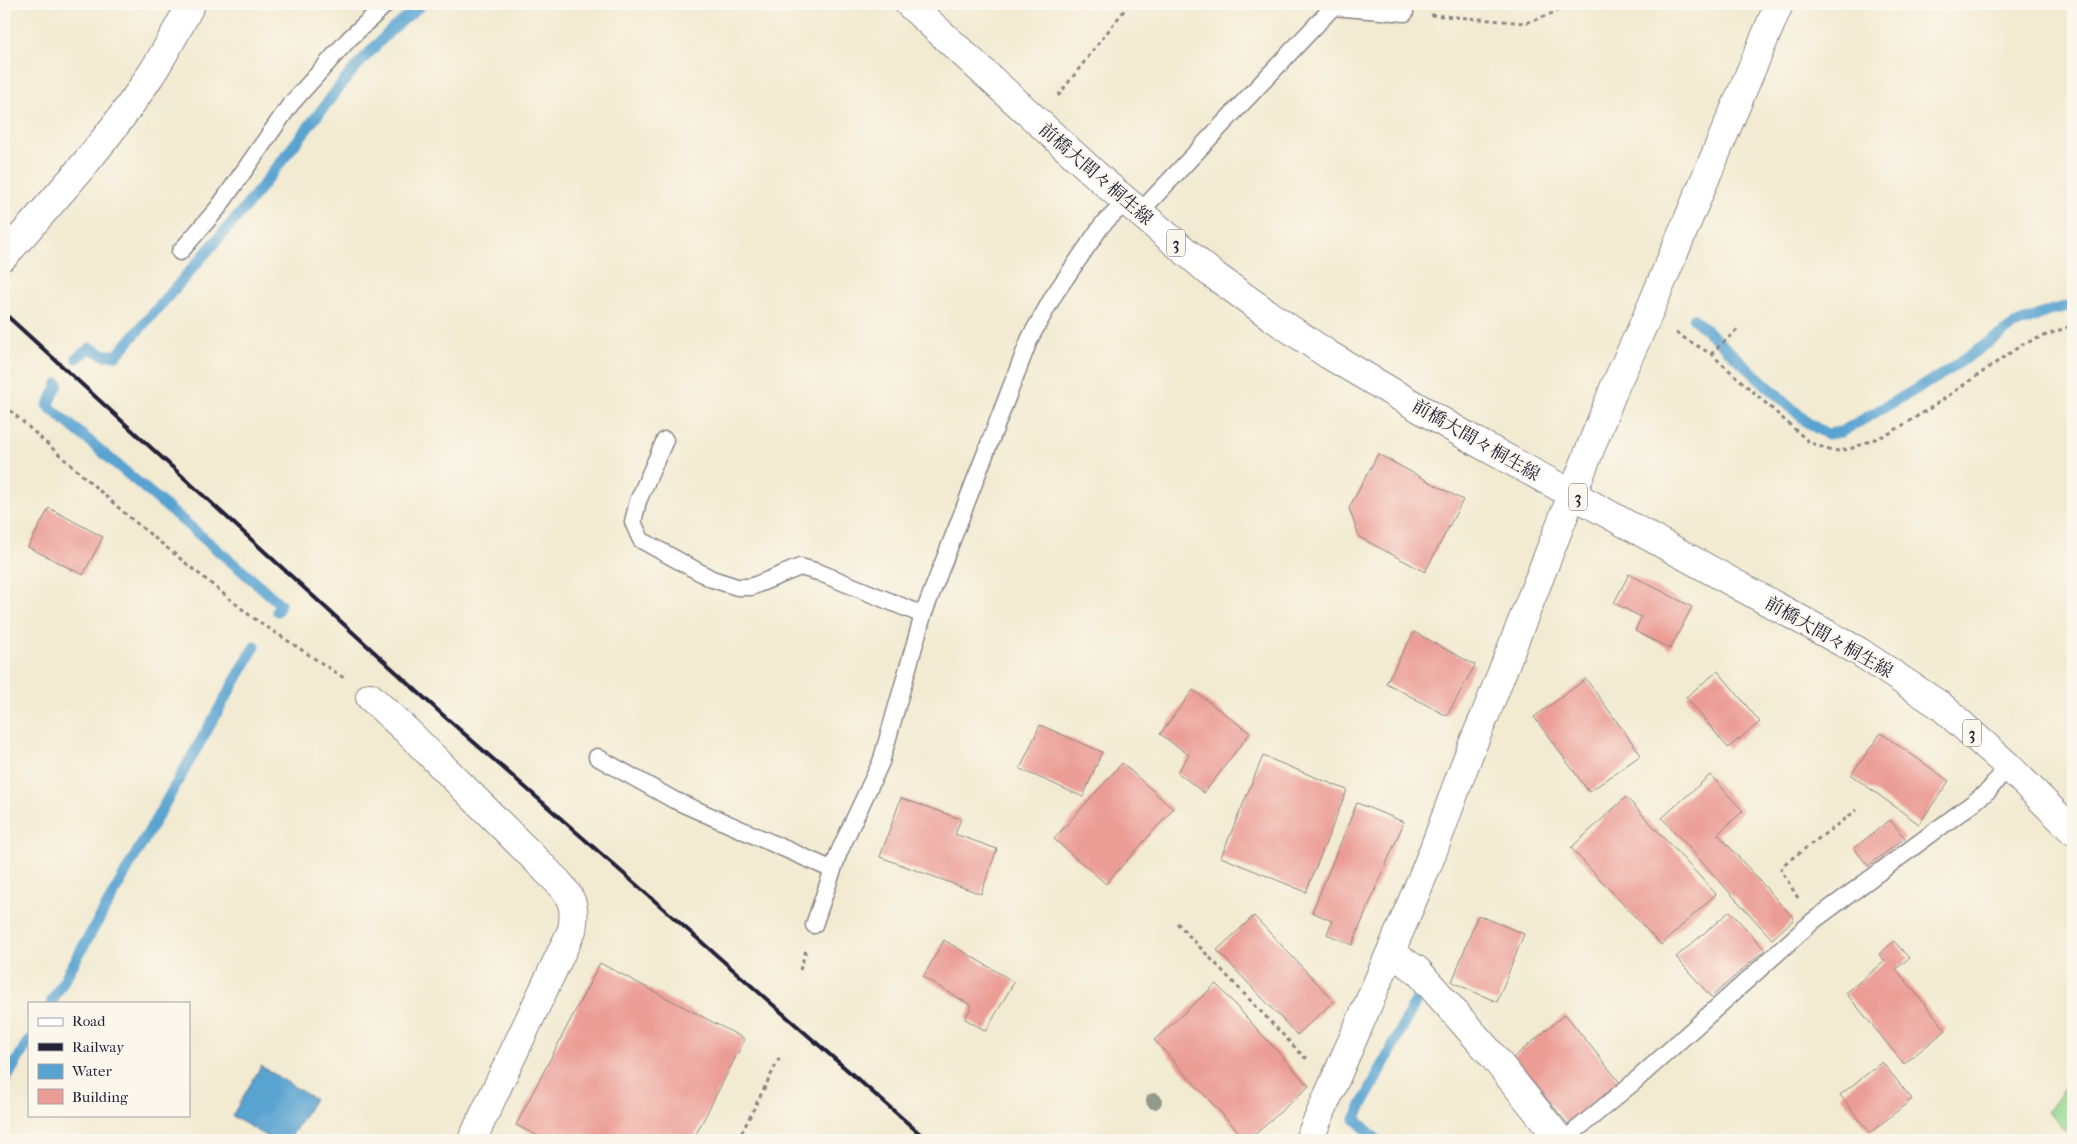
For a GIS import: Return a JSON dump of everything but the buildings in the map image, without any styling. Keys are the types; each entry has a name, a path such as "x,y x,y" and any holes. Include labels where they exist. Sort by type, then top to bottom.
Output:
{"street":[{"path":"4,256 64,188 122,114 149,77 191,4"},
{"name":"前橋大間々桐生線","path":"909,4 1037,122 1211,273 1321,350 1475,441 1858,651 1941,706 2008,766 2073,831"},
{"path":"1309,1140 1337,1071 1391,952 1444,824 1467,754 1494,692 1615,386 1646,319 1779,4"},
{"path":"370,697 407,731 558,882 569,894 575,913 572,930 472,1140"},
{"path":"1391,952 1417,970 1492,1055 1562,1140"}],"lane":[{"path":"180,252 223,202 290,105 348,40 386,4"},
{"path":"814,925 839,852 881,762 923,615 1030,338 1054,295 1102,226 1134,207 1333,7 1406,13"},
{"path":"665,440 638,501 634,515 633,522 641,540 712,579 737,587 751,587 800,567 818,572 923,615"},
{"path":"597,757 674,800 833,870"},
{"path":"1562,1140 1712,1013 1813,922 1989,790 2008,766"}],"path":[{"path":"1037,122 1129,4"},
{"path":"1406,13 1526,24 1554,13 1566,4"},
{"path":"1681,336 1711,354 1809,442 1828,450 1838,451 1850,449 1890,432 1929,409 2023,344 2073,324"},
{"path":"1711,354 1739,328"},
{"path":"4,404 129,517 252,617 336,672 370,697"},
{"path":"1813,922 1781,870 1783,865 1857,810"},
{"path":"1177,923 1304,1057 1337,1071"},
{"path":"738,1140 781,1055"}],"green space":[{"path":"2073,1075 2073,1137 2047,1112"}],"water":[{"path":"261,1066 314,1099 289,1140 273,1140 232,1116"}],"waterway":[{"path":"77,358 90,348 104,355 117,355 244,209 352,71 390,31 422,4"},
{"path":"1694,319 1808,423 1827,434 1841,432 1941,375 2014,325 2052,310 2073,305"},
{"path":"58,384 48,406 280,604 277,611"},
{"path":"52,1002 255,646"},
{"path":"1377,1140 1355,1119 1419,995"},
{"path":"4,1083 28,1042"}],"railway":[{"path":"4,313 444,716 927,1140"}]}
